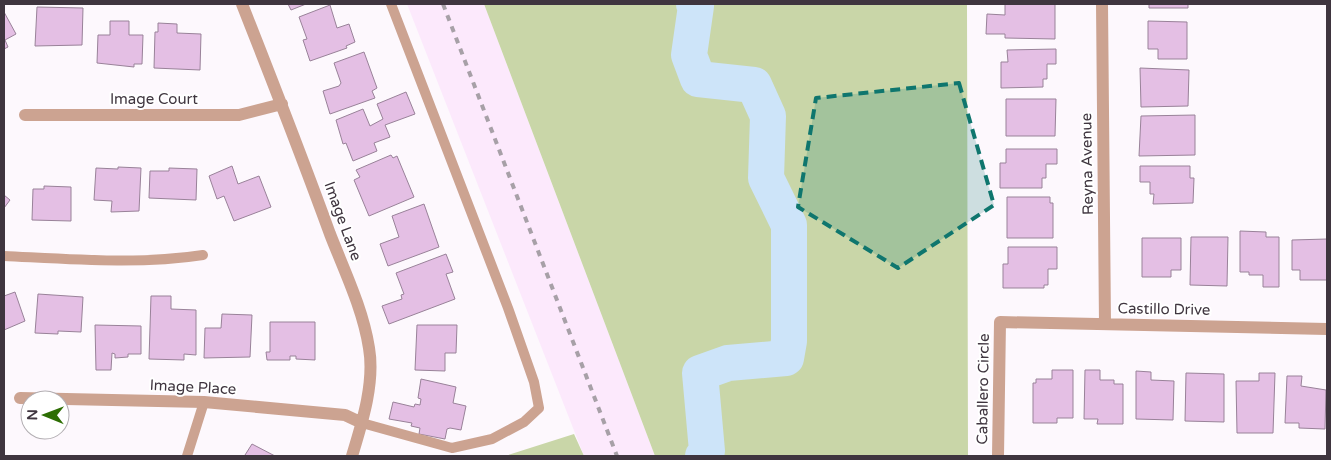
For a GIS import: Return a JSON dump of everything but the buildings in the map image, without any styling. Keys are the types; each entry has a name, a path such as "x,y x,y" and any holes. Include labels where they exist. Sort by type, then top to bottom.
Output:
{"street":[{"name":"Image Lane","path":"242,4 282,104 358,308 370,349 369,382 362,423 352,456"},
{"name":"Reyna Avenue","path":"1102,4 1105,324"},
{"name":"Image Court","path":"25,115 239,115 282,104"},
{"name":"Castillo Drive","path":"1000,322 1327,328"},
{"name":"Caballero Circle","path":"998,456 1000,322"},
{"name":"Image Place","path":"70,399 204,402 345,415 362,423"}],"lane":[{"path":"362,423 452,448 492,439 524,422 539,408 534,382 508,308 391,4"},
{"path":"4,256 80,259 185,258 202,255"},
{"path":"187,456 204,402"}],"highlighted area":[{"path":"959,83 994,205 898,268 798,207 816,98"}],"shaded area":[{"path":"407,4 484,4 655,456 584,456"}],"green space":[{"path":"484,4 967,4 968,456 655,456"},
{"path":"574,434 584,456 505,456"}],"waterway":[{"path":"694,4 696,6 689,55 698,79 754,85 768,116 766,178 789,225 789,341 786,358 728,363 700,373 707,451 703,456"}],"railway":[{"path":"443,4 617,456"}]}
